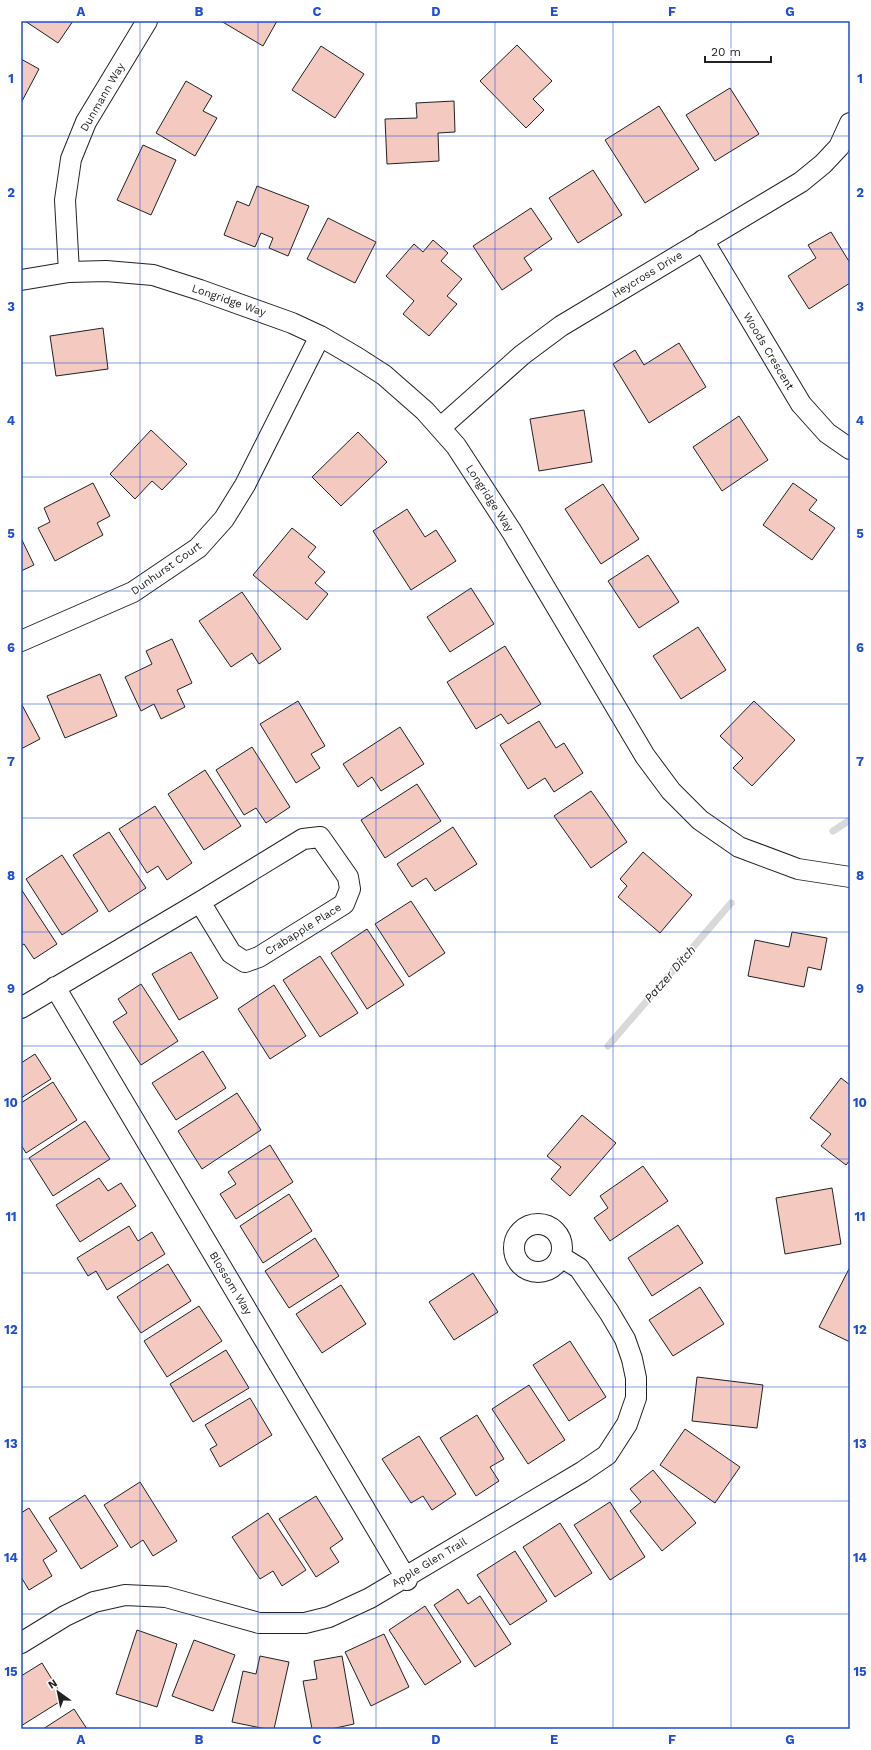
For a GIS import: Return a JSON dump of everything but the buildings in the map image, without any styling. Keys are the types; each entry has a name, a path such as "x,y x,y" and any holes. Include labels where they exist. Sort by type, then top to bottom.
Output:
{"street":[{"name":"Dunmann Way","path":"69,272 66,200 71,159 86,122 147,21"},
{"name":"Heycross Drive","path":"440,428 522,355 560,326 801,182 823,164 839,147 850,122"},
{"name":"Woods Crescent","path":"703,240 801,404 827,434 850,449"},
{"name":"Longridge Way","path":"21,280 69,272 106,271 153,275 285,320 320,336 384,375 425,412 456,446 512,532 645,756 672,791 700,820 739,847 798,870 850,877"},
{"name":"Dunhurst Court","path":"21,642 133,592 198,548 224,519 245,485 320,336"},
{"name":"Crabapple Place","path":"21,1008 303,839 320,836 348,877 350,889 344,904 259,957 245,962 231,953 200,902"},
{"name":"Blossom Way","path":"55,987 406,1578"},
{"name":"Apple Glen Trail","path":"21,1643 65,1616 94,1602 125,1595 166,1597 259,1623 305,1623 329,1617 370,1598 406,1578 607,1455 627,1424 636,1398 636,1378 630,1352 609,1312 579,1268 561,1257"}],"waterway":[{"name":"Patzer Ditch","path":"833,831 850,820"},
{"name":"Patzer Ditch","path":"608,1046 731,903"}]}
